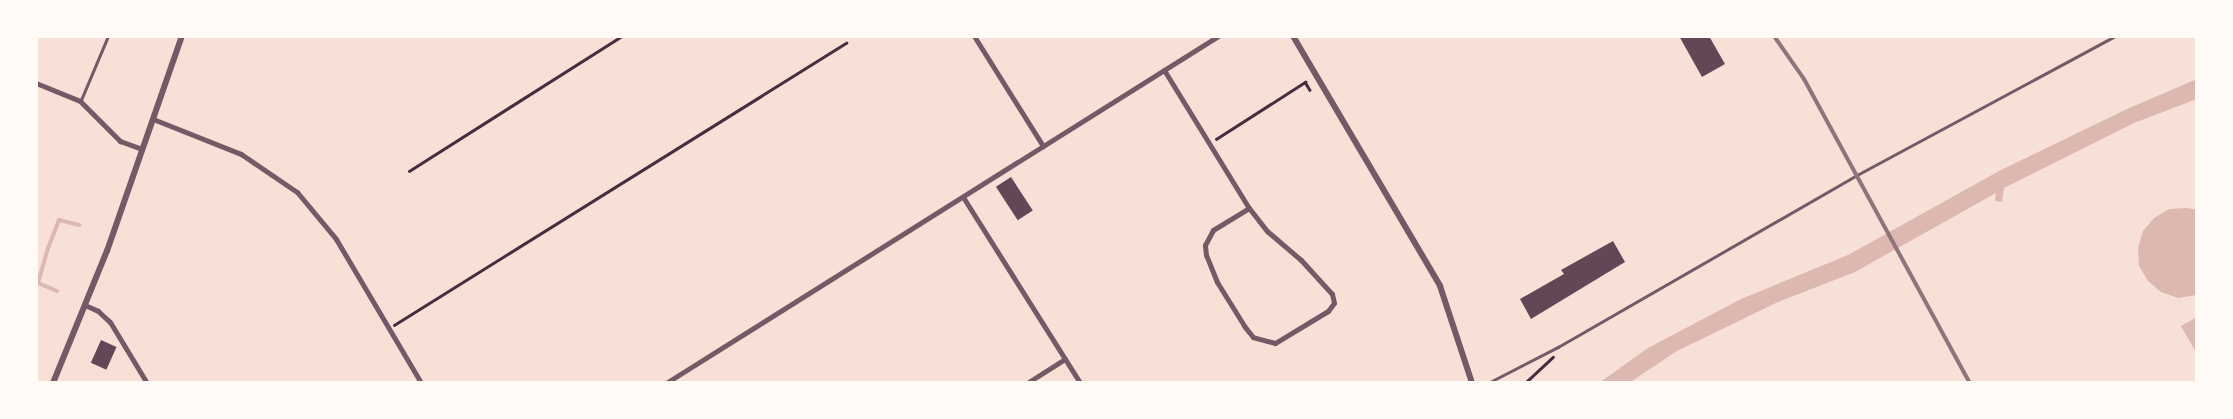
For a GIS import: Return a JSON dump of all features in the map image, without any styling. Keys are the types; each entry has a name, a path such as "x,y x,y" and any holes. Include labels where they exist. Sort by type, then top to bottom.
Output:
{"street":[{"path":"53,383 87,306 182,36"},
{"path":"974,36 1043,146"},
{"path":"666,383 1218,36"},
{"path":"1293,36 1440,286 1472,383"},
{"path":"1164,70 1250,208 1267,231 1302,260 1332,294 1334,303 1328,311 1275,343 1254,337 1245,327 1217,282 1206,255 1205,244 1213,230 1250,208"},
{"path":"36,83 80,102 120,141 142,149"},
{"path":"153,119 241,154 297,192 336,238 421,383"},
{"path":"963,197 1080,383"},
{"path":"87,306 98,311 110,322 147,383"},
{"path":"1027,383 1065,359"}],"lane":[{"path":"80,102 108,36"},
{"path":"1488,383 1558,347 1857,175 2115,36"}],"path":[{"path":"409,171 622,36"},
{"path":"389,328 846,44"},
{"path":"1209,143 1305,82 1310,90"},
{"path":"1525,383 1552,361 1558,347"}],"shaded area":[{"path":"2197,79 2197,99 2134,123 2004,188 2002,202 1995,201 1996,193 1855,272 1778,302 1677,351 1629,383 1599,383 1648,348 1741,299 1848,255 1999,171 2127,109"},
{"path":"2187,208 2197,210 2197,295 2178,298 2161,292 2148,281 2139,266 2138,248 2143,231 2154,218 2169,209"},
{"path":"2197,317 2197,354 2181,326"}],"building":[{"path":"1679,36 1709,36 1725,64 1702,77"},
{"path":"1011,177 1033,211 1018,220 996,187"},
{"path":"1613,241 1625,262 1531,319 1520,299 1564,274 1561,270"},
{"path":"101,340 117,347 106,370 91,363"}],"waterway":[{"path":"57,291 38,283 47,251 59,220 79,225"}],"railway":[{"path":"1774,36 1804,79 1970,383"}]}
